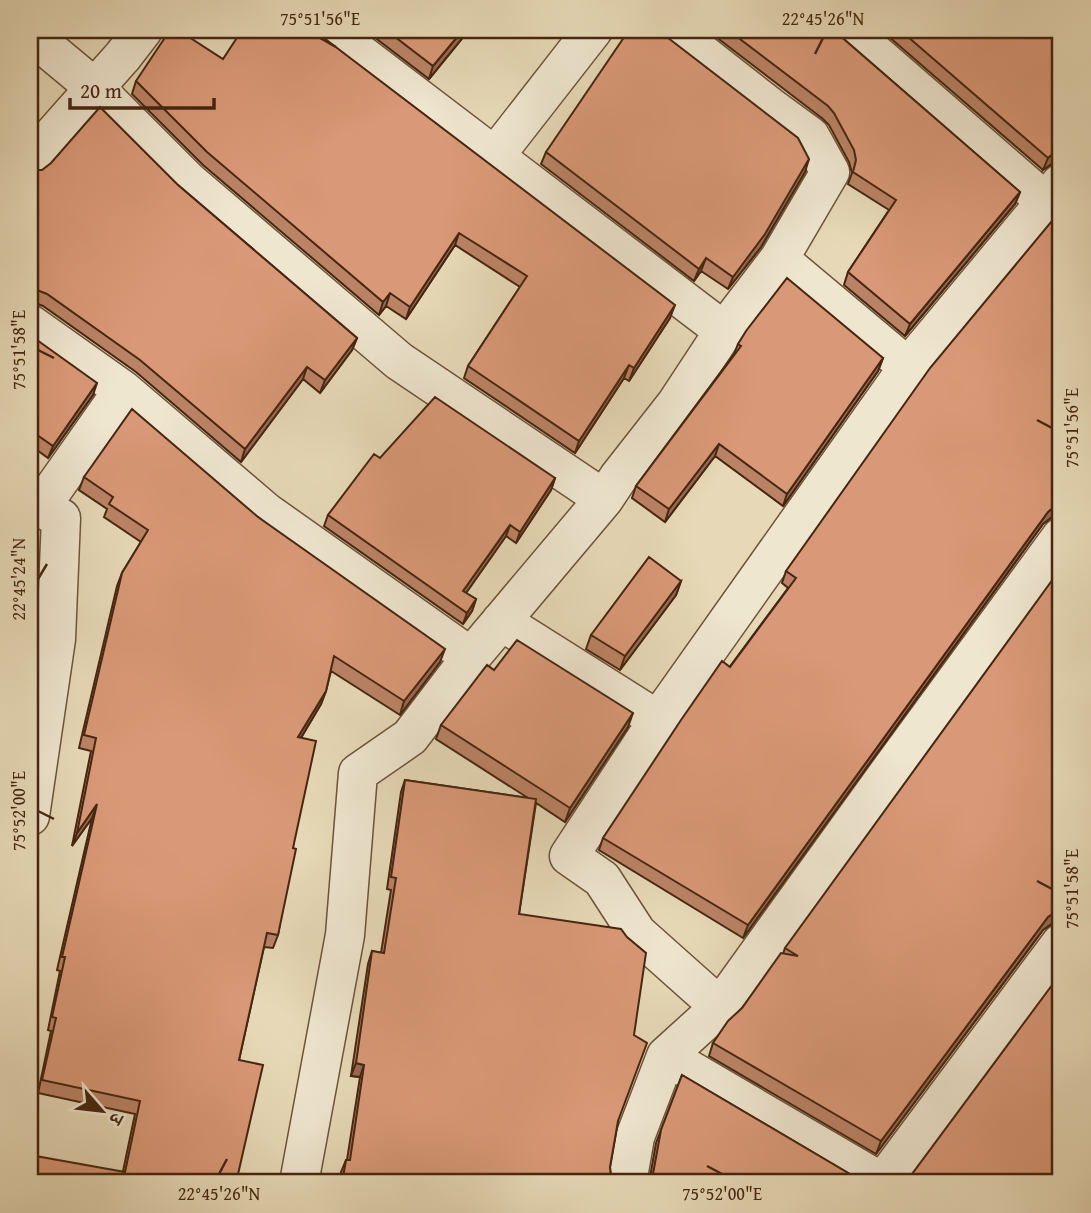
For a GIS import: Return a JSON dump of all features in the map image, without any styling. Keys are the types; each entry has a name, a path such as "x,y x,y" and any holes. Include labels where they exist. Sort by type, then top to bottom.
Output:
{"street":[{"path":"30,161 143,30"},
{"path":"329,30 724,331"},
{"path":"494,157 593,30"},
{"path":"299,1183 345,935 358,773 410,737 471,657 604,499 676,404 724,331 779,260 830,172 810,136 671,30"},
{"path":"720,1007 637,933 602,879 569,856 658,720 908,367 1053,192 848,30"},
{"path":"30,34 95,88 188,181 399,361 604,499"},
{"path":"779,260 908,367"},
{"path":"30,324 123,390 266,512 471,657"},
{"path":"30,816 56,639 61,518 35,505 123,390"},
{"path":"627,1183 635,1137 666,1056 720,1007 1061,537"},
{"path":"501,621 658,720"},
{"path":"666,1056 883,1183 1061,943"}],"building":[{"path":"170,30 178,30 223,59 242,30 316,30 675,305 634,368 629,365 579,441 468,366 527,276 459,233 410,307 390,293 383,302 207,152 136,81"},
{"path":"386,30 463,30 433,66"},
{"path":"629,30 659,30 798,138 809,159 765,234 733,277 706,258 699,269 546,152"},
{"path":"728,30 835,30 1020,192 910,324 848,272 896,200 853,172 856,160 854,150 828,106"},
{"path":"900,30 1061,30 1061,150 1048,158"},
{"path":"100,107 178,185 357,338 325,380 307,367 245,449 140,360 47,294 37,290 30,291 30,177 35,170 42,170 51,163"},
{"path":"1061,210 1061,504 1048,512 748,925 603,838 722,661 730,667 796,578 786,571 930,368"},
{"path":"787,278 883,358 787,494 719,444 669,509 636,486 741,346 738,344 746,331"},
{"path":"30,335 97,383 53,446 30,430"},
{"path":"435,397 555,478 520,532 510,525 463,591 476,599 467,613 328,515 374,454 380,458"},
{"path":"132,409 258,517 445,649 404,701 334,656 326,691 298,737 316,741 278,935 267,933 239,1060 263,1065 236,1183 30,1183 30,1155 125,1172 140,1101 42,1080 56,1018 52,1017 65,957 62,957 97,804 77,833 96,738 84,735 122,573 148,530 109,504 113,497 84,477"},
{"path":"649,557 681,581 625,656 591,635"},
{"path":"1061,568 1061,910 1048,917 881,1141 713,1043 781,953 798,956 785,948"},
{"path":"517,640 633,713 570,808 441,725 487,665 494,670"},
{"path":"405,780 536,799 519,914 621,929 646,953 634,1035 647,1043 618,1121 610,1167 611,1179 615,1183 342,1183 346,1160 350,1160 364,1065 356,1063 372,951 384,953 396,878 391,877"},
{"path":"1061,973 1061,1183 905,1183 906,1182"},
{"path":"682,1075 865,1183 649,1183 661,1130"}]}
